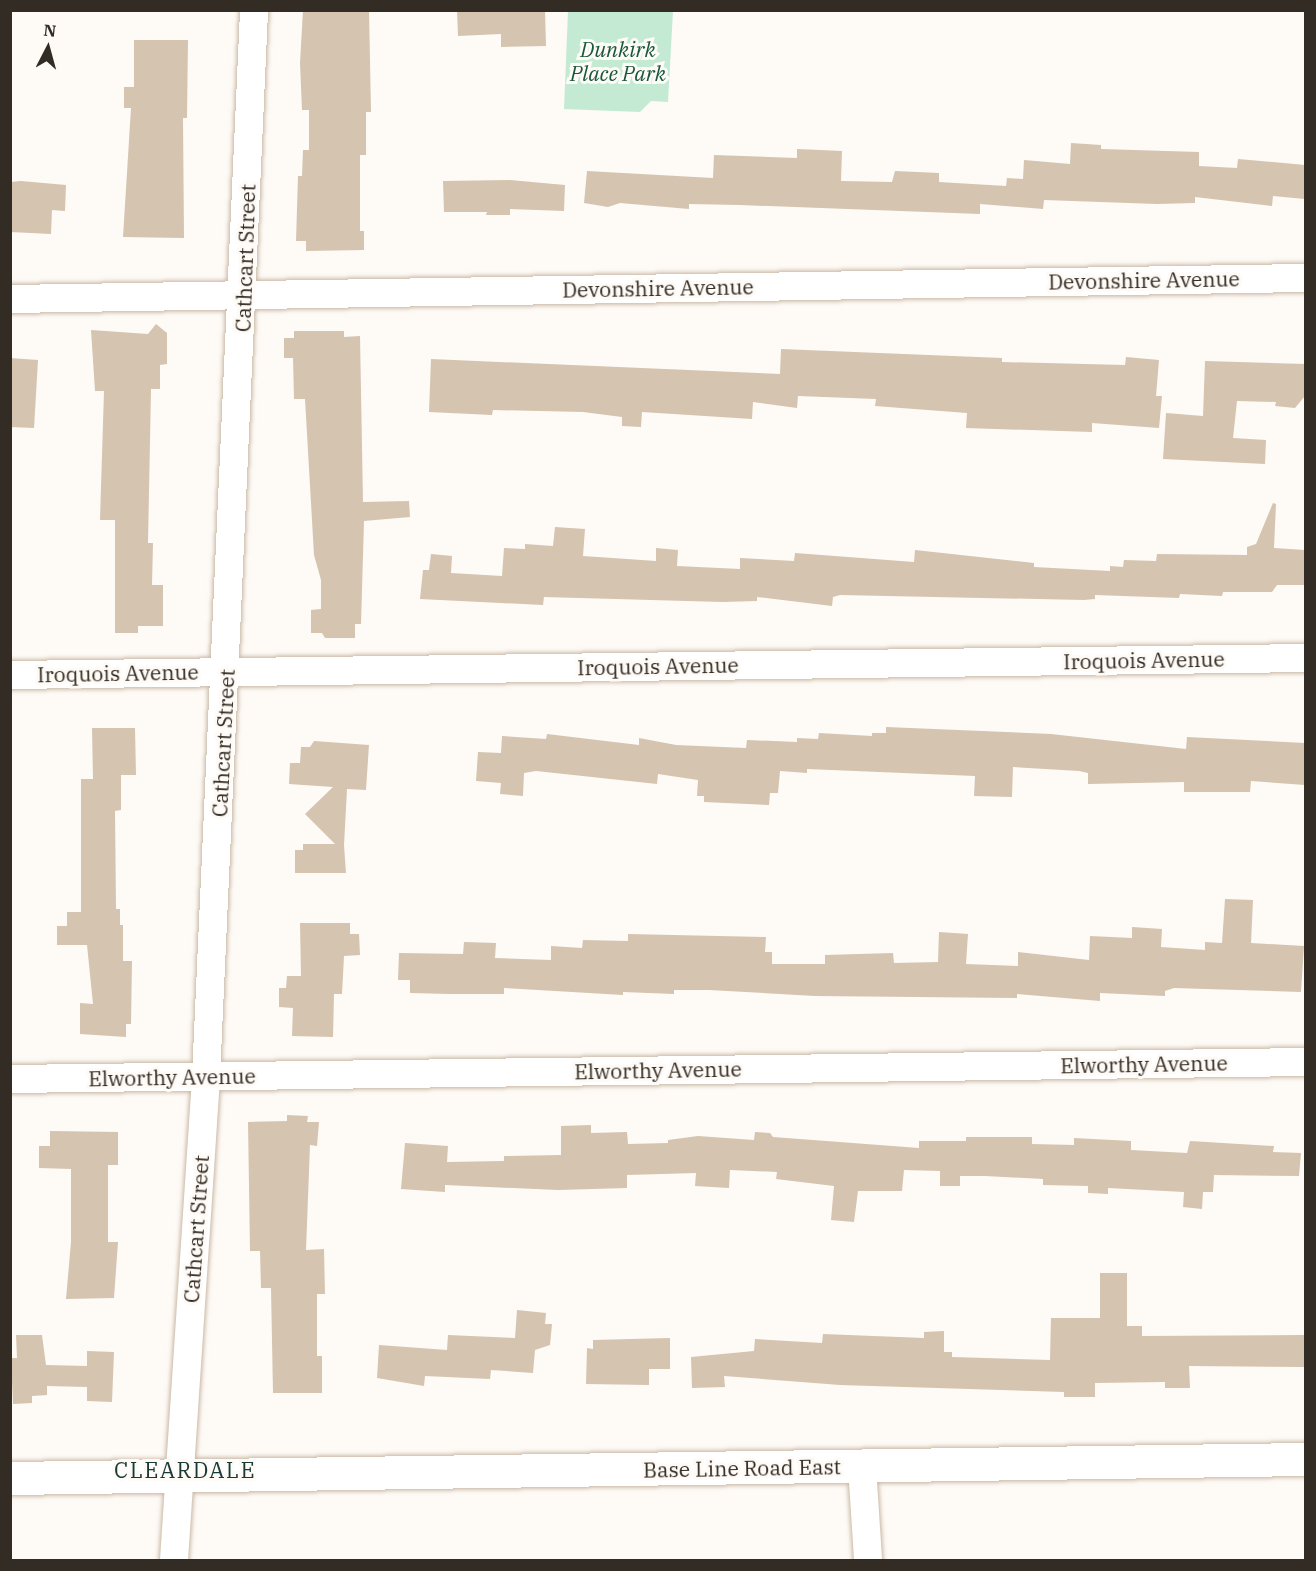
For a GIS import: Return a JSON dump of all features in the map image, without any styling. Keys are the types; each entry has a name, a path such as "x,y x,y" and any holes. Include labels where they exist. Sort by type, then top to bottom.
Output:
{"street":[{"name":"Cathcart Street","path":"179,1476 206,1077 244,294 254,10"},
{"name":"Devonshire Avenue","path":"10,298 1305,278"},
{"name":"Iroquois Avenue","path":"10,675 1305,658"},
{"name":"Elworthy Avenue","path":"10,1079 1305,1062"},
{"name":"Base Line Road East","path":"10,1478 1305,1459"},
{"path":"862,1466 868,1560"},
{"path":"174,1560 179,1476"}],"green space":[{"name":"Dunkirk Place Park","path":"568,11 673,11 668,102 651,101 640,112 564,109"}],"building":[{"path":"303,10 369,10 371,112 366,112 366,155 360,155 360,231 364,231 364,250 306,251 306,241 296,241 298,176 302,176 303,150 309,150 309,110 302,110 300,63"},
{"path":"457,10 545,10 546,46 501,47 501,34 458,36"},
{"path":"134,40 188,40 187,118 183,118 184,238 123,237 131,108 124,108 124,87 134,87"},
{"path":"1071,143 1101,145 1101,149 1199,152 1199,166 1237,168 1238,159 1305,165 1305,199 1273,196 1272,206 1195,197 1195,203 1157,204 1044,200 1043,209 980,204 980,214 689,204 689,209 620,203 608,207 584,203 587,171 713,178 714,155 797,158 797,149 842,151 841,181 892,182 895,171 939,173 939,182 1006,186 1007,178 1023,179 1024,160 1070,164"},
{"path":"510,180 565,185 564,211 510,209 510,215 486,215 487,212 444,212 443,181"},
{"path":"10,182 66,185 65,211 52,210 51,234 10,232"},
{"path":"156,324 167,333 167,364 160,365 160,389 151,389 148,543 153,543 152,585 163,585 163,626 138,626 138,633 115,633 115,520 100,520 104,391 95,391 91,330 148,334"},
{"path":"294,331 344,331 344,337 360,336 363,502 409,501 410,517 364,521 361,624 355,624 355,638 325,638 322,633 311,633 311,610 321,609 321,580 314,555 305,399 294,399 293,358 284,358 284,338 294,338"},
{"path":"781,349 1002,358 1002,362 1125,365 1126,357 1159,360 1156,396 1162,396 1159,428 1092,423 1092,432 966,428 967,413 875,406 876,399 798,396 797,408 753,402 752,419 642,412 641,427 622,426 622,417 583,412 493,410 492,415 429,412 431,359 780,374"},
{"path":"10,358 38,360 34,428 10,427"},
{"path":"1205,361 1305,364 1305,396 1295,408 1275,406 1276,402 1237,401 1233,438 1266,440 1265,464 1163,459 1166,413 1203,416"},
{"path":"1273,503 1276,504 1274,548 1305,550 1305,585 1277,585 1272,592 1223,592 1222,596 1180,594 1179,598 1095,595 1095,599 1084,600 840,595 833,597 832,606 757,597 757,601 723,602 544,597 543,605 420,599 423,570 429,570 431,554 452,556 451,573 502,576 504,548 525,549 525,544 553,546 555,527 585,529 583,556 656,561 656,548 678,550 677,566 740,569 740,558 794,561 795,553 914,562 915,550 1034,563 1034,567 1110,571 1110,566 1123,567 1124,560 1156,561 1157,554 1247,555 1247,547 1256,544"},
{"path":"886,727 1051,734 1186,749 1187,737 1305,743 1305,785 1251,781 1250,792 1184,792 1184,782 1088,784 1088,773 1013,767 1012,797 974,796 975,776 807,769 807,773 780,771 778,793 770,793 769,805 704,802 704,796 697,796 698,780 658,774 657,784 536,771 524,773 523,796 500,794 501,783 476,781 478,752 501,753 502,736 546,739 547,734 639,745 639,738 676,745 746,748 747,740 797,742 797,738 818,739 819,733 872,736 872,733 886,733"},
{"path":"92,728 135,728 136,775 121,775 121,810 115,811 116,909 120,909 120,925 123,925 123,961 132,961 131,1024 126,1024 126,1037 80,1034 80,1003 93,1004 87,945 57,945 57,926 67,926 67,912 81,912 81,779 93,779"},
{"path":"314,741 369,745 366,790 347,789 344,845 346,873 295,873 295,850 303,850 303,844 335,844 305,814 333,787 289,784 290,763 300,763 301,747 310,747"},
{"path":"1225,899 1253,900 1251,943 1304,946 1301,992 1174,988 1165,991 1165,996 1100,993 1100,1001 1017,994 1017,998 815,996 709,990 674,990 674,994 623,992 623,995 504,988 504,994 449,994 410,993 410,980 398,980 399,953 463,954 464,942 496,943 495,958 551,960 551,946 582,948 583,940 628,941 628,934 766,937 765,952 772,952 772,964 825,964 825,955 893,953 894,963 938,962 939,932 968,934 966,964 1018,966 1018,952 1089,960 1090,936 1132,938 1132,927 1162,929 1161,947 1205,950 1205,942 1222,943"},
{"path":"300,923 350,923 350,934 359,934 360,955 344,956 342,994 334,994 333,1037 292,1036 293,1008 279,1007 279,988 286,988 287,976 301,976"},
{"path":"287,1115 308,1116 307,1122 319,1122 317,1146 310,1145 306,1250 324,1249 325,1294 317,1294 317,1356 322,1356 322,1393 273,1393 271,1288 261,1288 260,1251 250,1251 248,1122 287,1121"},
{"path":"591,1125 591,1133 627,1132 628,1144 668,1143 668,1140 698,1136 754,1140 755,1132 770,1133 773,1137 919,1148 919,1141 966,1141 966,1137 1032,1137 1032,1144 1074,1145 1074,1138 1131,1141 1131,1150 1187,1153 1190,1141 1274,1146 1273,1152 1301,1153 1299,1176 1214,1175 1213,1192 1203,1192 1202,1209 1183,1207 1184,1192 1108,1188 1108,1194 1088,1193 1088,1186 1043,1185 1043,1179 985,1176 960,1176 960,1186 940,1186 940,1171 904,1170 902,1191 858,1191 854,1222 831,1220 834,1186 776,1179 777,1172 730,1170 729,1188 695,1186 696,1173 627,1175 627,1188 558,1190 445,1185 445,1192 401,1189 405,1143 448,1146 447,1162 504,1161 504,1156 561,1155 561,1126"},
{"path":"50,1131 118,1132 118,1165 108,1165 108,1242 118,1242 114,1298 66,1299 71,1242 71,1169 39,1168 39,1146 50,1146"},
{"path":"1100,1273 1127,1273 1127,1326 1142,1326 1142,1336 1305,1335 1305,1367 1189,1366 1190,1388 1165,1388 1165,1382 1095,1383 1095,1397 1064,1397 1064,1392 840,1385 724,1376 725,1387 692,1388 691,1357 754,1351 755,1339 822,1343 823,1334 924,1338 924,1332 944,1331 944,1352 952,1352 952,1357 1050,1360 1051,1318 1100,1318"},
{"path":"517,1310 546,1313 545,1324 552,1324 550,1345 535,1350 533,1373 491,1370 490,1379 425,1376 424,1386 377,1378 379,1345 447,1350 448,1335 515,1338"},
{"path":"16,1335 42,1335 46,1365 87,1366 87,1351 114,1352 112,1402 87,1401 87,1387 47,1386 47,1395 32,1396 32,1403 13,1404 11,1358 17,1358"},
{"path":"670,1338 670,1369 649,1369 649,1385 586,1384 587,1348 593,1349 593,1340"}],"district":[{"name":"CLEARDALE","path":"185,1470"}]}
